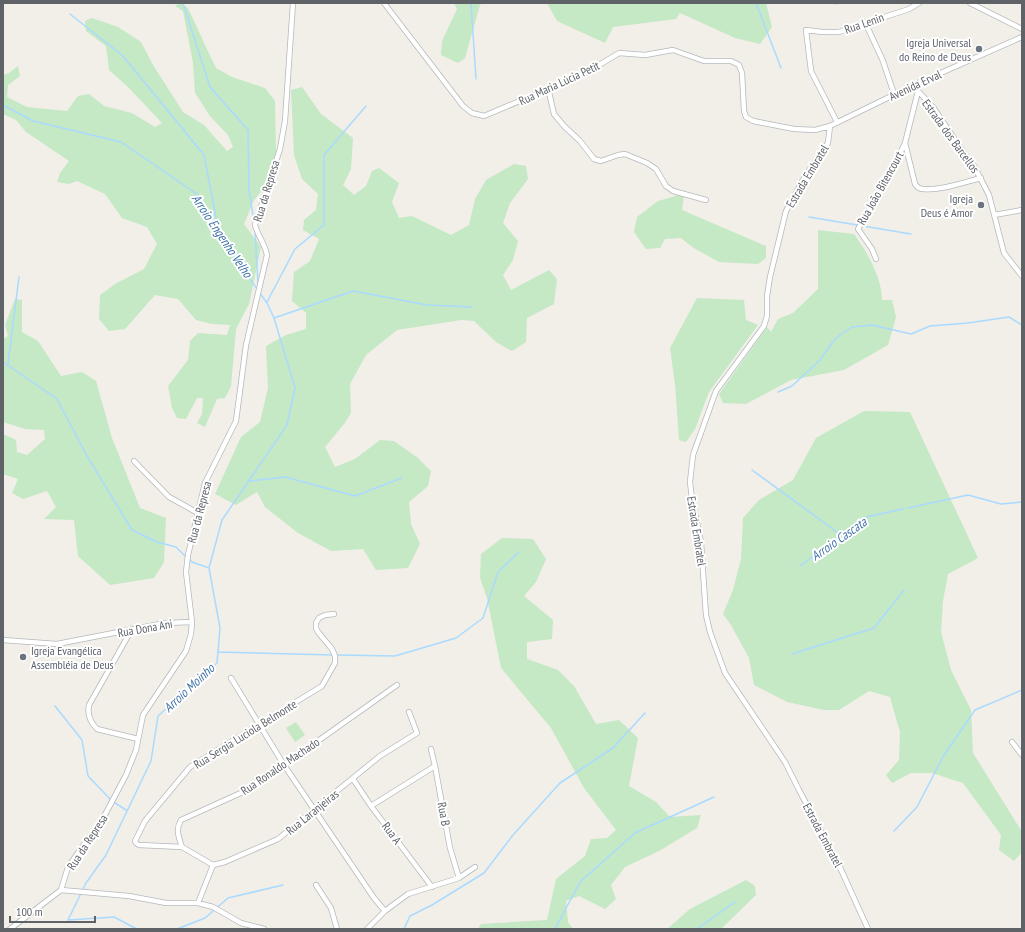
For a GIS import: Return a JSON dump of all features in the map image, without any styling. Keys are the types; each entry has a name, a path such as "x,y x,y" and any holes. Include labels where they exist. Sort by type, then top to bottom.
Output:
{"street":[{"name":"Rua da Represa","path":"61,890 68,867 99,826 126,775 136,750 142,715 186,651 191,634 192,622 186,572 188,555 205,483 236,421 246,345 267,255 266,246 256,232 255,225 280,148 285,121 293,3"},
{"name":"Rua Maria Lúcia Petit","path":"384,3 463,106 472,113 484,116 491,114 548,88 586,73 619,53 645,55 673,50 704,61 731,62 738,65 742,73 744,111 746,117 753,121 794,129 815,130 830,126"},
{"name":"Rua Lenin","path":"837,122 811,71 806,30 839,32 865,22 909,9 919,3"},
{"path":"970,3 1022,29"},
{"path":"865,22 883,61 894,94"},
{"name":"Avenida Erval","path":"830,126 894,94 1022,37"},
{"name":"Estrada dos Barcellos","path":"916,84 918,91 934,107 981,178 989,195 1004,254 1022,276"},
{"path":"548,88 554,114 580,141 594,160 601,161 626,154 647,163 656,169 666,186 673,191 706,200"},
{"name":"Rua João Bitencourt","path":"876,259 872,249 858,229 892,170 904,143 918,91"},
{"name":"Estrada Embratel","path":"830,126 828,143 804,178 786,210 770,277 767,296 767,316 764,326 716,391 693,455 690,482 702,548 706,616 710,632 725,673 785,762 838,863 868,929"},
{"path":"904,143 915,184 922,190 946,187 981,178"},
{"path":"994,215 1022,210"},
{"path":"134,462 169,497 198,513"},
{"name":"Rua Sergia Luciola Belmonte","path":"182,847 139,846 136,841 145,821 190,768 322,686 335,663 335,656 332,649 318,632 316,623 324,614 334,614"},
{"name":"Rua Dona Ani","path":"3,640 57,644 165,623 192,622"},
{"path":"132,629 89,705 87,713 92,725 97,729 138,739"},
{"path":"231,678 284,765 385,912"},
{"name":"Rua Ronaldo Machado","path":"182,847 177,831 181,820 243,792 284,765 397,685"},
{"name":"Rua Laranjeiras","path":"213,865 225,862 278,840 380,756 417,733 409,712"},
{"path":"1012,742 1022,755"},
{"name":"Rua B","path":"431,749 450,848 459,878"},
{"path":"371,806 435,766"},
{"name":"Rua A","path":"353,779 371,806 432,887"},
{"path":"182,847 213,865 198,903"},
{"path":"367,929 385,912 408,894 459,878 475,867"},
{"path":"316,885 331,908 337,929"},
{"path":"10,929 61,890 129,896 166,903 198,903 213,907 241,923 264,929"}],"green space":[{"path":"180,3 188,8 216,68 232,77 265,88 275,101 276,153 269,182 254,200 244,224 261,247 249,304 236,329 231,386 225,398 217,399 205,427 197,423 202,414 203,398 197,398 186,419 177,418 172,408 168,386 188,360 190,341 198,333 227,335 230,325 212,324 196,320 178,299 155,295 125,329 109,331 99,319 100,295 115,284 144,269 157,244 147,227 122,218 105,194 77,181 69,184 57,182 60,173 69,161 26,132 16,120 3,114 3,75 9,73 18,66 20,76 8,85 7,97 27,107 67,111 78,96 89,94 104,106 132,113 155,127 162,123 129,88 109,70 106,46 86,31 85,21 92,18 118,27 141,42 153,65 183,112 204,125 227,151 233,147 228,135 210,116 195,93 193,63 183,11 175,6"},
{"path":"454,3 483,3 480,5 465,58 458,63 441,55 442,41 457,9"},
{"path":"547,3 766,3 772,27 760,44 735,38 680,13 676,19 613,27 605,43 557,21"},
{"path":"302,87 321,114 353,138 351,169 343,185 354,195 366,186 372,171 379,168 399,183 392,202 399,218 412,216 451,235 469,225 475,199 486,180 514,164 526,166 528,179 510,203 503,223 518,241 513,260 503,275 511,290 549,270 557,279 554,304 527,318 526,342 512,351 496,342 474,321 461,320 397,330 366,355 350,384 351,413 325,447 335,467 355,459 380,440 394,441 418,458 431,471 428,486 409,502 411,524 420,544 408,568 376,570 363,549 331,551 298,533 265,507 257,492 236,505 215,494 241,437 260,422 268,388 266,346 286,335 306,329 306,313 292,301 294,272 310,261 319,239 303,230 304,220 316,210 318,194 302,179 294,155 291,90"},
{"path":"679,195 684,196 682,210 766,246 766,258 758,264 719,262 692,247 681,238 665,239 660,248 646,249 634,232 637,217 658,201"},
{"path":"818,230 854,234 864,249 877,274 882,300 892,300 896,317 888,345 844,370 791,380 746,404 723,403 719,394 767,327 771,332 778,319 793,313 818,289"},
{"path":"697,298 744,300 746,320 758,325 709,392 695,429 686,442 679,440 675,384 670,348"},
{"path":"15,299 22,300 22,332 38,341 61,376 82,372 96,381 112,438 140,508 166,518 164,562 154,578 110,585 78,556 74,520 44,519 56,507 47,491 23,499 12,493 18,479 3,474 3,434 16,440 17,452 27,455 45,439 44,430 25,429 3,422 3,339 8,336 5,325"},
{"path":"864,411 910,412 978,558 948,574 943,601 941,632 951,670 971,710 973,753 1022,832 1022,852 1014,861 999,850 1001,835 963,783 932,773 911,773 892,783 886,775 899,760 900,732 890,697 869,691 839,710 824,710 787,702 754,685 749,658 731,625 723,614 733,590 741,559 743,518 759,500 793,480 816,438"},
{"path":"502,538 533,539 546,559 536,582 524,596 553,620 552,639 527,642 527,659 558,670 574,686 596,724 619,720 638,738 629,786 656,802 670,817 701,815 697,828 659,851 625,867 611,885 616,899 605,909 579,896 566,901 568,922 573,929 478,929 481,924 547,920 556,879 585,856 591,839 607,838 616,830 584,788 551,728 501,668 487,598 480,578 481,554"},
{"path":"296,722 305,735 295,742 286,728"},
{"path":"746,880 755,886 756,895 721,929 667,929 690,909"}],"waterway":[{"path":"183,3 210,87 248,130 249,190 254,222"},
{"path":"471,3 476,79"},
{"path":"756,3 781,68"},
{"path":"832,3 836,4"},
{"path":"70,14 123,56 204,155 218,228"},
{"name":"Arroio Engenho Velho","path":"3,105 33,121 121,142 197,194 232,253 257,289"},
{"path":"267,302 295,249 324,225 324,155 366,106"},
{"path":"809,217 911,234"},
{"path":"255,230 258,284"},
{"path":"8,364 19,277"},
{"path":"274,318 353,291 427,305 472,307"},
{"name":"Arroio Moinho","path":"137,929 114,917 68,920 86,883 106,855 151,761 158,716 217,663 220,628 209,568 222,520 287,425 295,388 274,318 267,303 259,292"},
{"path":"778,392 792,386 820,360 832,343 840,335 852,327 872,325 911,334 930,326 968,323 1009,317 1022,325"},
{"path":"3,362 57,399 87,456 132,530 157,542 176,547 186,557"},
{"path":"752,470 841,535"},
{"path":"249,481 285,477 355,496 402,478"},
{"name":"Arroio Cascata","path":"908,508 968,495 1001,504 1022,502"},
{"name":"Arroio Cascata","path":"800,566 866,517 903,509"},
{"path":"337,655 395,656 456,638 483,618 498,572 519,552"},
{"path":"189,559 192,562 209,568"},
{"path":"792,654 874,628 904,590"},
{"path":"218,652 333,655"},
{"path":"894,831 917,807 944,755 975,710 1022,690"},
{"path":"55,706 82,740 88,776 112,801 126,810"},
{"path":"404,929 410,916 432,905 484,873 513,835 560,783 613,748 645,713"},
{"path":"555,929 580,882 635,833 714,797"},
{"path":"177,929 205,918 228,898 283,885"},
{"path":"697,929 735,902"}],"place":[{"name":"Igreja Universal do Reino de Deus","path":"979,49"},
{"name":"Igreja Deus é Amor","path":"981,205"},
{"name":"Igreja Evangélica Assembléia de Deus","path":"23,657"}]}
